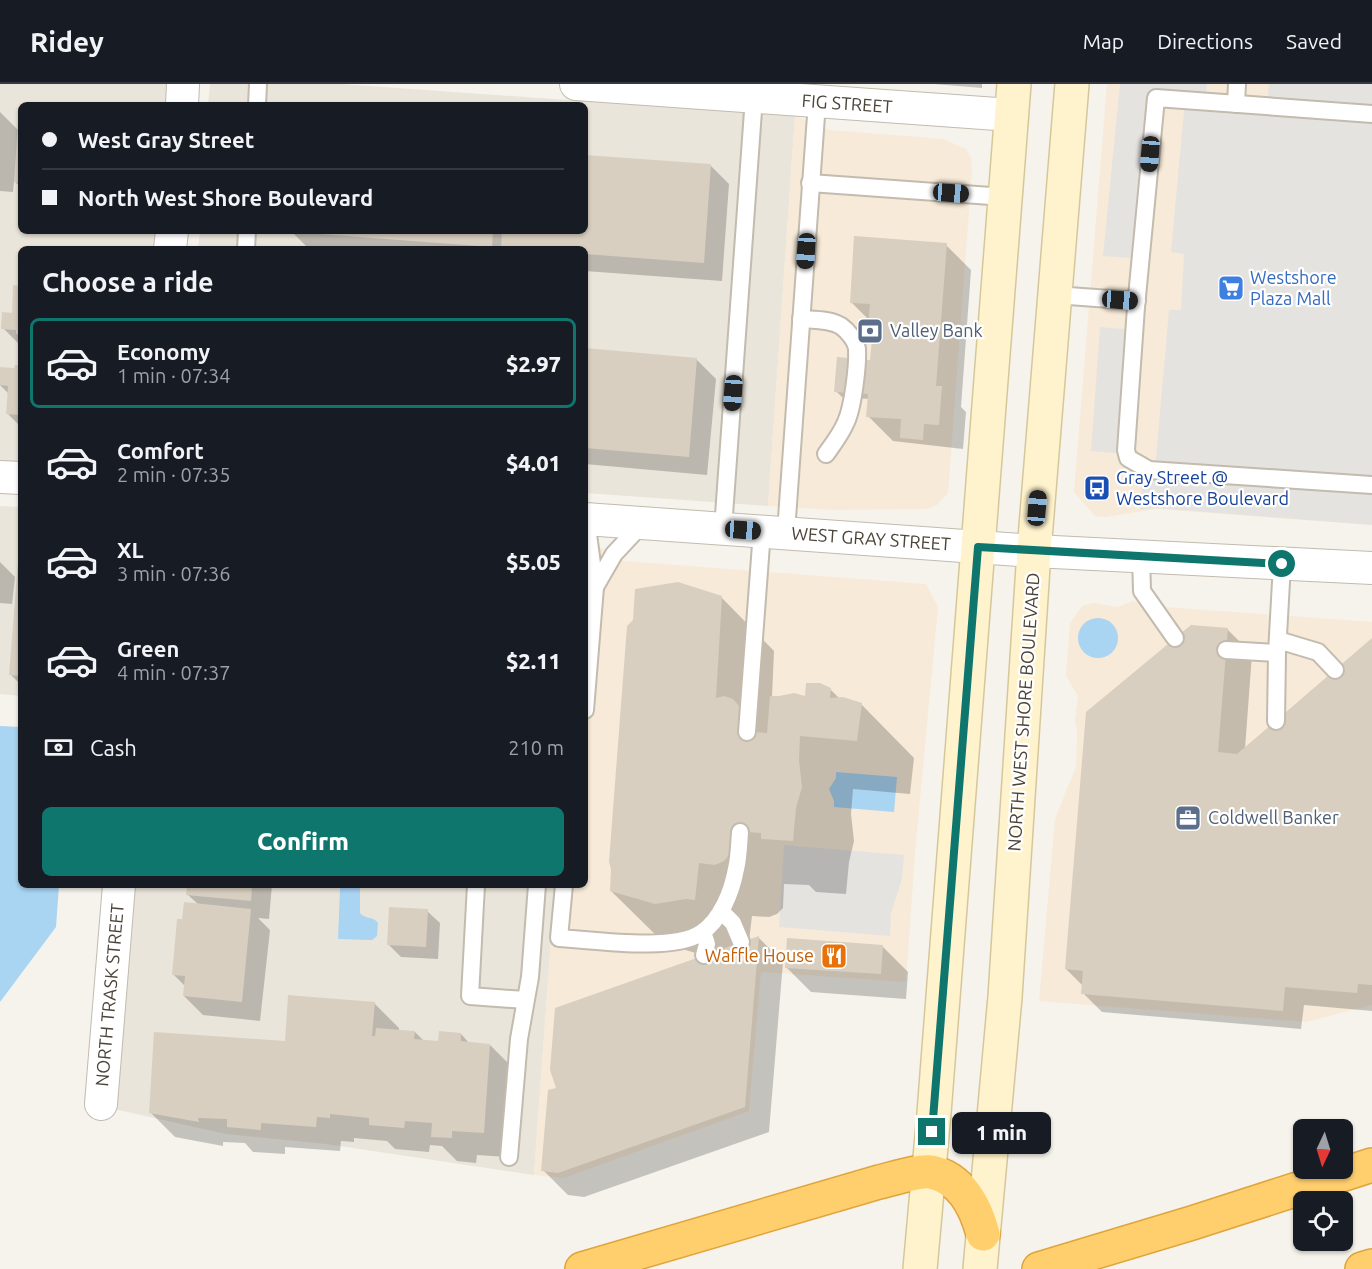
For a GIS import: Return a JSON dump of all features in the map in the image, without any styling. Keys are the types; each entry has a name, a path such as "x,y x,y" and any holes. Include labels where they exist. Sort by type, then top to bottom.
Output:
{"highway":[{"path":"1050,1266 1372,1166"},
{"path":"582,1269 879,1182 929,1172 949,1179 967,1195 978,1215 983,1234"},
{"path":"1362,1269 1372,1266"}],"main road":[{"name":"NORTH WEST SHORE BOULEVARD","path":"980,1269 1005,997 1034,551 1072,84"},
{"path":"920,1269 1012,100"}],"street":[{"path":"182,102 183,84"},
{"name":"FIG STREET","path":"576,84 817,102 858,94 1012,100"},
{"path":"0,477 18,478"},
{"name":"WEST GRAY STREET","path":"588,519 1034,551 1372,568"},
{"name":"NORTH TRASK STREET","path":"101,1104 119,888"}],"lane":[{"path":"256,102 258,84"},
{"path":"1236,104 1237,84"},
{"path":"723,529 754,97"},
{"path":"1372,114 1156,98 1126,450 1128,458 1149,470 1372,485"},
{"path":"747,732 801,319 817,102"},
{"path":"810,183 1005,197"},
{"path":"1055,295 1137,301"},
{"path":"801,319 830,321 842,327 854,339 857,348 853,395 848,420 826,454"},
{"path":"595,587 614,554 643,523"},
{"path":"588,534 595,587 588,673"},
{"path":"1141,556 1142,591 1175,638"},
{"path":"1276,721 1277,646 1282,564"},
{"path":"1226,650 1277,646 1318,652 1335,670"},
{"path":"564,888 559,938 656,944 683,941 703,932 721,911 737,868 740,832"},
{"path":"476,888 470,996 525,1000"},
{"path":"509,1157 519,1039 530,977 537,888"},
{"path":"721,911 733,923 741,942"},
{"path":"703,932 707,944 704,955"}],"shaded area":[{"path":"0,84 170,84 169,102 18,102 18,234 161,234 159,246 18,246 18,463 0,461"},
{"path":"210,84 341,84 795,116 768,506 588,493 588,246 198,246 200,234 588,234 588,102 208,102"},
{"name":"Westshore Plaza Mall","path":"1107,84 1372,84 1372,525 1156,509 1106,517 1095,516 1074,492"},
{"name":"Westshore Plaza Mall","path":"1120,84 1207,84 1206,101 1267,106 1269,84 1372,84 1372,525 1156,508 1140,510 1143,467 1155,470 1169,310 1181,310 1184,254 1171,252 1185,100 1156,98 1141,259 1103,256"},
{"name":"Valley Bank","path":"795,116 830,130 943,139 966,149 971,158 972,170 948,493 937,505 928,509 833,510 768,506"},
{"path":"1100,327 1135,330 1127,454 1091,451"},
{"path":"0,506 18,507 18,696 0,694"},
{"path":"588,541 624,561 926,584 938,607 915,853 906,982 761,972 749,1111 564,1178 534,1175 555,888 588,888"},
{"path":"1132,601 1165,607 1372,622 1372,1005 1306,1022 1039,1001 1055,819 1076,766 1075,720 1078,696 1066,676 1070,623 1082,606 1093,603 1118,607"},
{"path":"784,845 904,855 902,879 891,913 890,936 779,927"},
{"path":"132,888 555,888 534,1175 326,1144 226,1134 114,1109"}],"water":[{"path":"1098,618 1112,624 1118,638 1112,652 1098,658 1084,652 1078,638 1084,624"},
{"path":"0,726 18,727 18,888 59,888 56,927 0,1002"},
{"path":"836,772 897,777 894,812 834,807 829,789 836,778"},
{"path":"340,888 360,888 360,913 378,923 377,936 372,940 338,939"}],"building":[{"path":"18,122 18,183 14,182"},
{"path":"588,155 711,164 704,263 588,254 588,246 501,246 502,234 588,234"},
{"path":"319,234 493,234 492,246"},
{"path":"854,236 947,243 936,386 942,386 939,425 924,424 923,440 900,438 901,419 866,417 868,394 834,392 837,357 870,360 873,328 868,328 870,304 850,303"},
{"path":"13,285 18,286 18,334 16,330 1,329 2,312 12,313"},
{"path":"588,348 697,358 689,457 588,448"},
{"path":"18,365 18,415 6,414 8,386 0,385 0,367 14,368"},
{"path":"18,562 18,676 9,675"},
{"path":"678,582 722,596 716,698 724,696 733,699 740,707 739,731 767,733 770,696 794,693 805,696 806,683 820,683 831,688 830,698 843,697 862,703 857,741 800,736 799,760 802,787 796,808 793,841 761,839 761,833 732,831 730,854 724,861 715,865 699,863 695,900 686,899 655,904 610,891 609,862 627,626 633,620 635,589"},
{"path":"1191,625 1228,628 1218,752 1237,754 1372,638 1372,985 1358,984 1357,993 1285,987 1283,1011 1081,994 1083,971 1065,969 1086,712"},
{"path":"187,888 252,888 251,901 186,895"},
{"path":"184,902 251,909 242,1002 183,996 185,976 172,975 177,919 182,919"},
{"path":"389,907 428,909 426,947 387,945"},
{"path":"759,936 745,1107 558,1173 541,1171 548,1090 556,1088 550,1070 555,1008"},
{"name":"Waffle House","path":"787,938 883,945 881,974 785,968"},
{"path":"288,995 375,1002 372,1036 375,1036 376,1028 415,1031 414,1039 438,1041 439,1031 461,1033 461,1041 490,1044 484,1133 452,1131 452,1138 431,1137 432,1123 405,1121 404,1128 369,1125 369,1118 330,1114 330,1118 317,1117 316,1127 261,1123 261,1130 227,1127 227,1119 198,1118 199,1122 149,1113 154,1032 285,1041"}],"place":[{"name":"Westshore Plaza Mall","path":"1231,288"},
{"name":"Valley Bank","path":"870,331"},
{"name":"Gray Street @ Westshore Boulevard","path":"1097,488"},
{"name":"Coldwell Banker","path":"1188,818"},
{"name":"Waffle House","path":"834,956"}],"route":[{"path":"932,1132 978,547 1282,564"}]}
